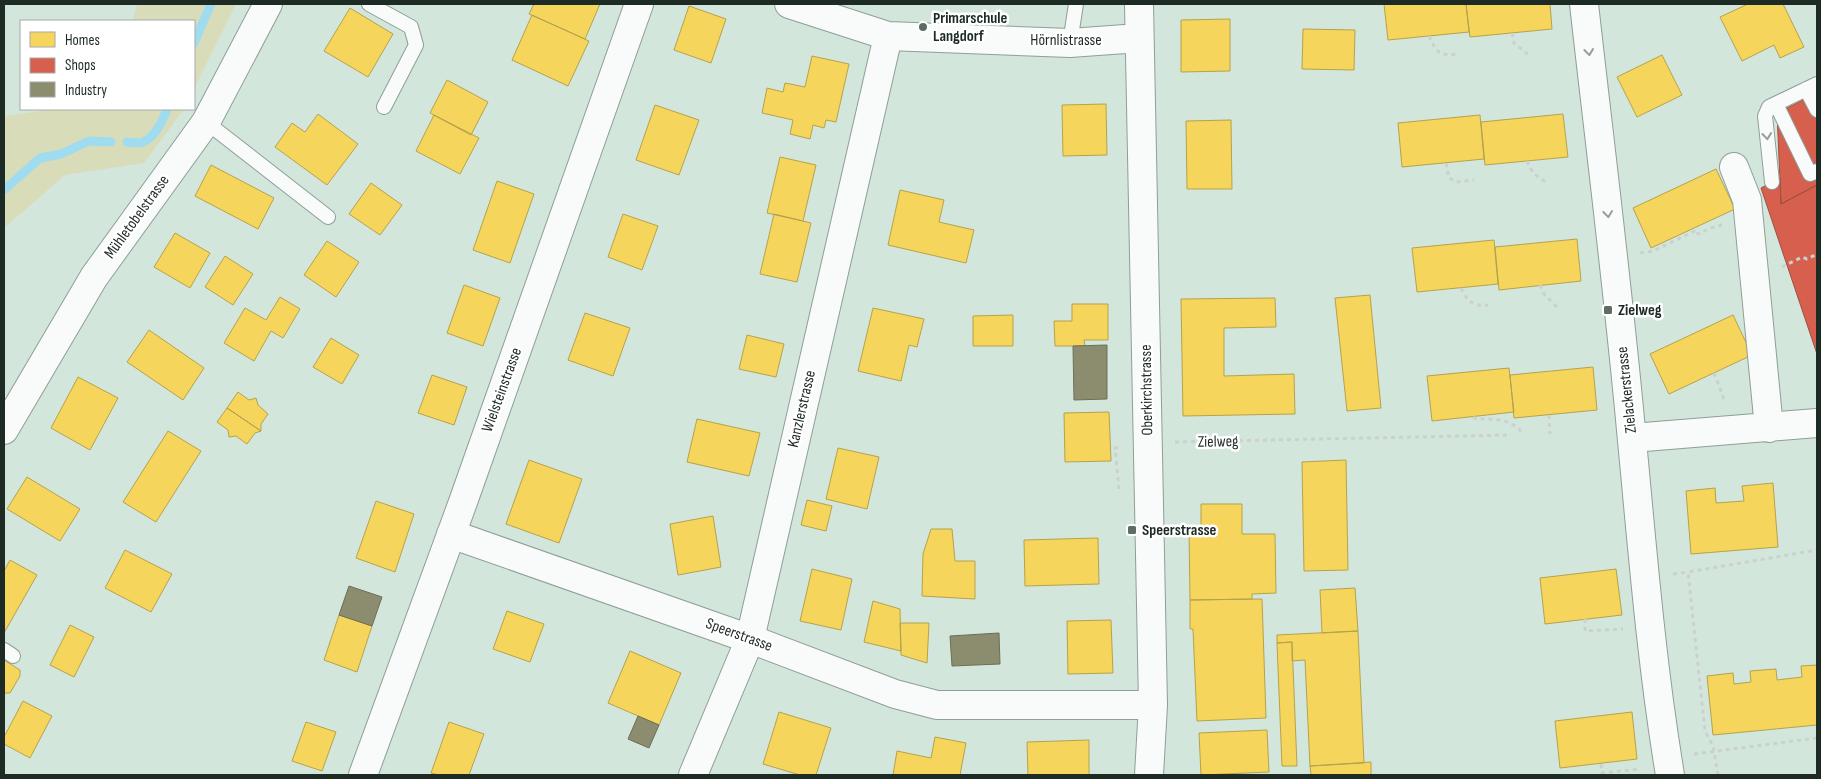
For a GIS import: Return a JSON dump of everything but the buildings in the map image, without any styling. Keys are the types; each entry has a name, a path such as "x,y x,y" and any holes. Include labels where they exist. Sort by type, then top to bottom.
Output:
{"street":[{"name":"Mühletobelstrasse","path":"4,430 94,277 206,122 268,4"},
{"name":"Wielsteinstrasse","path":"363,775 451,534 639,4"},
{"name":"Hörnlistrasse","path":"789,4 888,36 1070,43 1139,38"},
{"name":"Oberkirchstrasse","path":"1139,4 1153,705 1149,775"},
{"name":"Zielackerstrasse","path":"1584,4 1619,308 1660,712 1677,765"},
{"name":"Kanzlerstrasse","path":"693,775 750,639 888,36"},
{"path":"1734,167 1747,200 1769,428"},
{"path":"1632,438 1817,423"},
{"name":"Speerstrasse","path":"451,534 750,639 895,694 937,705 1153,705"}],"lane":[{"path":"368,4 411,27 416,45 384,107"},
{"path":"1070,43 1076,4"},
{"path":"1772,182 1765,116 1769,107 1811,86 1817,110"},
{"path":"1776,104 1810,174 1817,171"},
{"path":"206,122 328,217"}],"path":[{"path":"1512,33 1514,42 1530,56"},
{"path":"1429,36 1435,50 1445,55 1460,54"},
{"path":"1527,161 1530,170 1546,182"},
{"path":"1446,163 1449,178 1456,182 1474,180"},
{"path":"1637,253 1653,251 1696,229 1698,234 1712,228"},
{"path":"1786,264 1802,257 1807,259 1817,254"},
{"path":"1540,285 1544,294 1557,307"},
{"path":"1461,288 1466,298 1472,304 1488,305"},
{"path":"1549,415 1550,434"},
{"path":"1472,417 1476,419 1498,419 1507,422 1520,430 1521,435"},
{"name":"Zielweg","path":"1174,442 1511,435"},
{"path":"1665,575 1817,550"},
{"path":"1688,572 1706,731 1714,751 1718,775"},
{"path":"1585,619 1585,631 1615,630"},
{"path":"1677,765 1714,751 1817,738"},
{"path":"1600,764 1602,773 1641,769"}],"green space":[{"path":"137,4 236,4 195,87 195,20 133,20"},
{"path":"47,110 183,110 144,163 65,175 4,228 4,116"}],"waterway":[{"path":"195,41 211,4"},
{"path":"127,142 141,143 148,140 161,123 167,110"},
{"path":"4,190 40,158 61,154 89,141 111,142"}],"place":[{"name":"Primarschule Langdorf","path":"923,27"},
{"name":"Zielweg","path":"1608,310"},
{"name":"Speerstrasse","path":"1132,530"}]}
